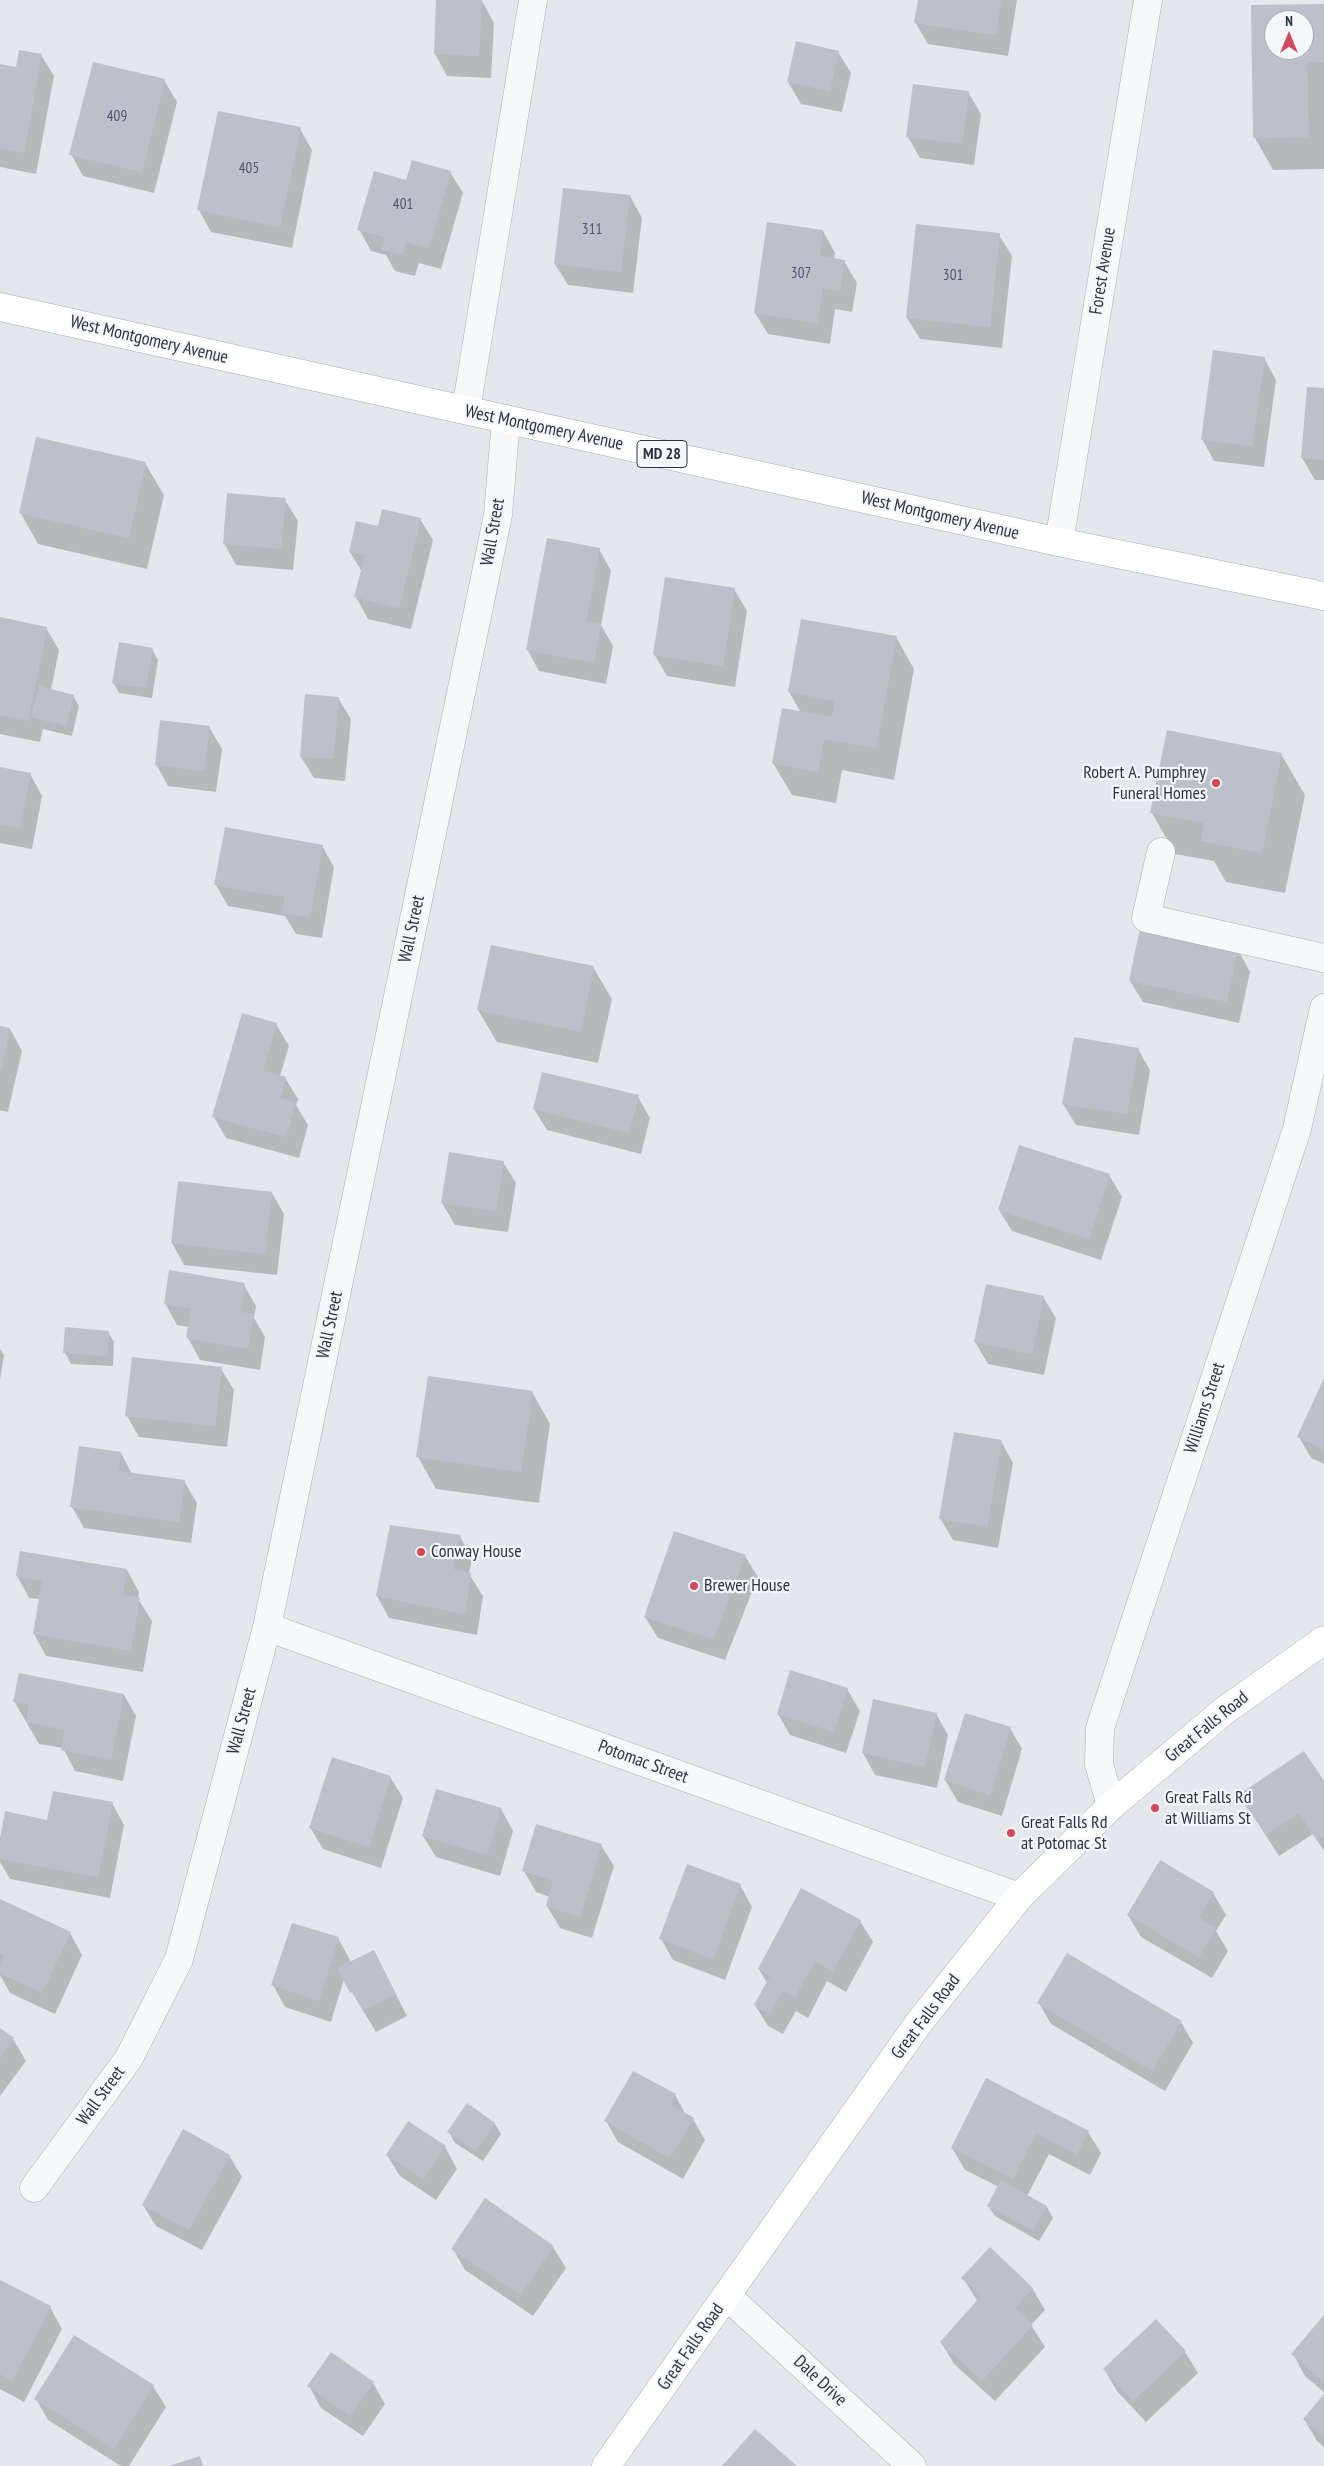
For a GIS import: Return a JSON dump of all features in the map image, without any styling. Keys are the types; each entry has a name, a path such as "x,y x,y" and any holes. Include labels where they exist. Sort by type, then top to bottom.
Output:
{"main road":[{"name":"West Montgomery Avenue","path":"0,307 1058,542 1324,596"},
{"name":"Great Falls Road","path":"606,2466 918,2024 1019,1897 1111,1806 1224,1711 1324,1640"}],"street":[{"path":"466,410 533,0"},
{"name":"Forest Avenue","path":"1058,542 1148,0"},
{"name":"Wall Street","path":"34,2188 129,2058 179,1959 267,1627 498,515 506,419"},
{"path":"1161,852 1146,918 1324,958"},
{"name":"Williams Street","path":"1111,1806 1099,1764 1100,1728 1297,1129 1324,1008"},
{"name":"Potomac Street","path":"267,1627 1019,1897"},
{"name":"Dale Drive","path":"727,2296 912,2466"}],"building":[{"path":"436,0 482,0 479,56 434,54"},
{"path":"918,0 1001,0 996,35 914,23"},
{"path":"1324,4 1324,62 1307,62 1309,137 1253,138 1251,5"},
{"path":"796,41 839,51 830,91 787,82"},
{"path":"19,50 42,54 24,153 0,148 0,64 16,67"},
{"path":"93,62 165,79 142,172 69,155"},
{"path":"913,84 969,91 962,144 906,137"},
{"path":"218,111 301,127 280,227 197,210"},
{"path":"412,160 451,171 429,248 407,242 403,255 382,250 385,237 357,230 374,171 406,180"},
{"path":"563,188 630,195 621,272 554,264"},
{"path":"767,222 823,230 820,256 845,260 840,291 823,288 818,323 754,313"},
{"path":"916,224 1000,233 990,327 906,318"},
{"path":"1213,350 1265,357 1252,446 1201,440"},
{"path":"1307,387 1324,388 1324,460 1301,458"},
{"path":"36,437 146,462 129,538 19,513"},
{"path":"227,493 286,498 281,549 223,544"},
{"path":"382,509 421,518 399,608 354,597 365,555 349,552 356,521 378,526"},
{"path":"547,538 600,548 586,621 601,624 594,663 526,650"},
{"path":"665,577 735,588 723,666 653,655"},
{"path":"0,617 47,627 28,721 0,715"},
{"path":"801,619 897,636 876,748 824,739 818,772 772,763 782,708 832,717 835,701 788,692"},
{"path":"119,642 153,648 146,688 112,683"},
{"path":"39,686 74,695 66,726 31,717"},
{"path":"305,694 339,697 333,759 300,757"},
{"path":"160,720 210,726 204,771 155,765"},
{"name":"Robert A. Pumphrey Funeral Homes","path":"1167,730 1282,753 1262,853 1201,841 1204,823 1150,813"},
{"path":"0,767 31,773 20,828 0,824"},
{"path":"225,827 323,845 310,917 282,913 285,897 214,885"},
{"path":"1140,928 1238,949 1227,1002 1129,981"},
{"path":"491,945 594,966 581,1032 477,1010"},
{"path":"242,1013 277,1023 263,1071 286,1077 280,1098 296,1103 286,1137 212,1117"},
{"path":"0,1026 10,1028 1,1071 0,1071"},
{"path":"1074,1037 1139,1048 1127,1114 1062,1104"},
{"path":"542,1072 639,1095 629,1133 533,1109"},
{"path":"1019,1145 1110,1174 1089,1239 998,1210"},
{"path":"449,1152 504,1161 496,1211 441,1203"},
{"path":"178,1181 272,1192 265,1254 171,1243"},
{"path":"169,1270 245,1283 240,1312 254,1314 248,1349 186,1338 191,1308 164,1304"},
{"path":"986,1284 1044,1296 1032,1354 974,1342"},
{"path":"65,1327 109,1331 107,1356 63,1353"},
{"path":"132,1357 222,1367 215,1426 125,1416"},
{"path":"428,1376 533,1391 521,1472 416,1457"},
{"path":"1324,1378 1324,1449 1297,1437"},
{"path":"954,1432 1002,1440 987,1527 939,1519"},
{"path":"79,1446 121,1452 119,1471 185,1480 179,1522 70,1507"},
{"name":"Conway House","path":"390,1525 461,1535 453,1569 471,1573 465,1614 376,1596"},
{"name":"Brewer House","path":"674,1531 746,1555 713,1639 644,1617"},
{"path":"20,1551 127,1569 123,1595 140,1598 131,1651 33,1634 42,1581 16,1576"},
{"path":"790,1670 848,1688 834,1732 777,1714"},
{"path":"19,1673 124,1694 111,1760 61,1750 65,1730 26,1722 29,1705 13,1702"},
{"path":"873,1699 937,1713 925,1767 862,1753"},
{"path":"965,1713 1011,1727 990,1795 944,1780"},
{"path":"1304,1751 1324,1781 1324,1835 1317,1840 1299,1813 1266,1835 1238,1795"},
{"path":"332,1757 391,1776 369,1847 309,1828"},
{"path":"436,1789 502,1808 487,1855 422,1836"},
{"path":"53,1791 113,1802 98,1877 0,1859 0,1839 5,1811 47,1820"},
{"path":"536,1824 602,1844 580,1917 546,1906 553,1881 522,1871"},
{"path":"1160,1860 1214,1892 1199,1918 1216,1928 1199,1957 1127,1915"},
{"path":"687,1864 741,1884 713,1959 659,1939"},
{"path":"801,1888 861,1920 833,1971 815,1961 795,1997 783,1990 770,2014 754,2005 770,1976 758,1969"},
{"path":"0,1899 71,1932 42,1993 0,1973 0,1964 4,1956 0,1954"},
{"path":"292,1923 339,1937 319,2001 271,1985"},
{"path":"374,1950 396,1994 363,2011 352,1992 350,1993 337,1968"},
{"path":"1067,1953 1182,2021 1152,2071 1037,2003"},
{"path":"0,2028 14,2038 0,2058"},
{"path":"633,2071 676,2094 670,2104 694,2118 670,2158 604,2121"},
{"path":"986,2078 1089,2131 1077,2154 1036,2133 1013,2179 951,2148"},
{"path":"467,2103 495,2123 476,2151 447,2132"},
{"path":"408,2121 446,2146 423,2179 386,2155"},
{"path":"183,2129 230,2155 189,2230 142,2205"},
{"path":"1001,2180 1047,2206 1033,2231 987,2206"},
{"path":"485,2198 554,2246 520,2295 451,2249"},
{"path":"990,2247 1033,2288 1015,2308 1033,2325 982,2381 940,2342 981,2296 961,2278"},
{"path":"0,2280 51,2306 12,2381 0,2374"},
{"path":"1324,2315 1324,2382 1291,2354"},
{"path":"1156,2319 1186,2351 1133,2401 1103,2369"},
{"path":"74,2335 154,2385 114,2449 34,2399"},
{"path":"331,2352 374,2382 350,2416 307,2386"},
{"path":"1324,2394 1324,2437 1303,2419"},
{"path":"755,2429 797,2466 722,2466"},
{"path":"200,2456 203,2466 169,2466"}],"place":[{"name":"Robert A. Pumphrey Funeral Homes","path":"1216,783"},
{"name":"Conway House","path":"421,1552"},
{"name":"Brewer House","path":"694,1586"},
{"name":"Great Falls Rd at Williams St","path":"1155,1808"},
{"name":"Great Falls Rd at Potomac St","path":"1011,1833"}]}
